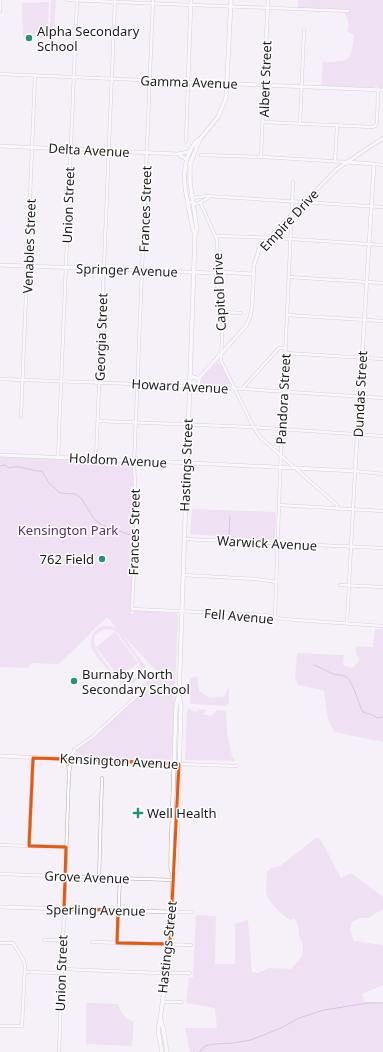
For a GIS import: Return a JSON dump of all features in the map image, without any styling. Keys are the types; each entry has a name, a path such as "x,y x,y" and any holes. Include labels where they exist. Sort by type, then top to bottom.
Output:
{"main road":[{"name":"Hastings Street","path":"173,874 176,870 181,707 179,695 181,611 195,234 197,230 190,182 190,164 200,139 213,124 226,98 231,0"},
{"name":"Hastings Street","path":"195,234 184,178 188,152 196,140 200,139"},
{"path":"190,376 199,379"},
{"name":"Hastings Street","path":"162,1052 158,1029 170,944 173,880 171,855 176,707 179,695"},
{"name":"Hastings Street","path":"160,1020 163,1028 167,1052"}],"street":[{"path":"0,0 0,11"},
{"path":"67,0 153,2 268,9 348,11"},
{"name":"Union Street","path":"58,457 77,0"},
{"path":"186,141 191,0"},
{"name":"Albert Street","path":"261,157 268,0"},
{"name":"Georgia Street","path":"96,459 115,1"},
{"name":"Frances Street","path":"132,609 136,528 134,460 153,2"},
{"path":"300,124 304,30"},
{"name":"Gamma Avenue","path":"0,74 383,90"},
{"name":"Venables Street","path":"21,416 35,75"},
{"path":"263,122 373,127 377,123 378,90"},
{"path":"335,162 337,126"},
{"name":"Empire Drive","path":"199,379 246,326 252,307 253,274 256,256 260,248 332,174 346,162 383,138"},
{"name":"Delta Avenue","path":"0,146 178,154 188,152"},
{"name":"Delta Avenue","path":"178,154 186,159"},
{"path":"201,155 261,157 383,165"},
{"name":"Dundas Street","path":"347,623 374,164"},
{"name":"Pandora Street","path":"275,617 280,467 293,182"},
{"path":"313,194 313,200 317,202"},
{"path":"188,202 197,204 208,197"},
{"path":"193,198 208,197 317,202 383,207"},
{"name":"Capitol Drive","path":"200,202 216,237 217,243 216,273 222,312 221,361 254,428 260,437 337,505 338,509"},
{"path":"216,237 290,239 383,245"},
{"name":"Springer Avenue","path":"0,265 253,274"},
{"path":"289,277 383,283"},
{"path":"222,312 241,313"},
{"path":"287,315 383,321"},
{"path":"242,389 279,348 286,348"},
{"path":"286,353 383,359"},
{"name":"Howard Avenue","path":"0,379 198,386 383,398"},
{"path":"198,386 199,379"},
{"path":"98,421 282,429 383,436"},
{"name":"Holdom Avenue","path":"0,455 355,471"},
{"path":"355,471 383,474"},
{"path":"279,505 383,511"},
{"name":"Warwick Avenue","path":"184,539 383,548"},
{"path":"183,575 256,579 276,582"},
{"path":"340,585 383,587"},
{"name":"Fell Avenue","path":"132,609 267,615 282,619 383,626"},
{"name":"Union Street","path":"69,773 71,763 74,759 74,750 91,738 139,694"},
{"name":"Kensington Avenue","path":"0,756 237,766"},
{"path":"29,846 33,758"},
{"name":"Union Street","path":"58,1052 69,773 66,759"},
{"path":"99,877 102,778"},
{"path":"0,845 66,847"},
{"name":"Grove Avenue","path":"0,874 173,880"},
{"path":"117,943 120,878"},
{"name":"Sperling Avenue","path":"0,907 192,912"},
{"path":"44,940 62,940"},
{"path":"92,942 191,945"},
{"path":"0,943 13,943 24,961 25,972 22,1026 0,1026"},
{"path":"62,969 190,973"},
{"path":"25,972 61,973"},
{"path":"158,973 166,973"},
{"path":"162,1002 182,1002"}],"highlighted area":[{"path":"33,758 66,759 68,764 75,759 179,764 170,944 117,943 118,910 64,909 66,847 29,846"}],"green space":[{"path":"51,0 56,0 53,49 49,46"},
{"path":"298,0 383,0 383,89 377,86 373,88 321,86 323,62 348,59 352,51 354,35 347,31 349,24 345,13 347,13 348,10 298,8"},
{"path":"49,2 48,38 23,37 22,3"},
{"path":"217,362 223,368 231,384 201,385 202,378"},
{"name":"Kensington Park","path":"0,457 132,463 135,519 131,614 137,610 176,613 178,616 171,760 78,757 75,755 77,750 94,738 136,698 141,697 142,693 138,689 158,673 122,634 146,667 143,667 141,675 132,683 123,684 113,677 96,655 91,645 93,634 97,629 106,626 116,627 107,617 59,664 32,663 28,668 0,667","holes":["106,629 116,632 133,653 139,663 140,668 140,673 137,677 128,681 119,679 100,656 94,645 94,640 95,636 99,632"]},
{"path":"192,509 276,512 275,540 190,534"},
{"path":"375,629 383,629 383,742 334,732 328,719 324,691 299,685 295,678 297,653 344,655 343,665 353,668 360,660 356,653 356,646 373,647"},
{"path":"115,632 138,663 119,677 96,647"},
{"path":"197,676 199,691 210,698 224,697 229,686 229,703 226,706 191,704 190,678"},
{"path":"189,707 192,711 196,712 199,709 206,710 203,714 211,716 217,710 226,711 227,733 232,756 235,761 185,760 187,711"},
{"path":"316,838 320,839 341,878 351,873 383,897 383,909 368,918 360,918 352,922 350,930 354,941 383,945 383,985 362,994 364,1001 383,1004 383,1052 190,1052 185,1028 217,1028 215,1008 186,1003 189,978 193,978 196,915 216,916 215,964 235,964 235,924 248,920 252,972 258,973 269,968 291,969 302,956 303,944 299,936 298,925 294,918 290,920 275,907 267,895 267,872 271,868 280,866"},
{"path":"86,1003 118,1004 125,1017 134,1021 132,1045 87,1044"}],"waterway":[{"path":"0,466 5,465 9,468 21,467 42,471 49,483 60,493 75,494 81,498 95,520 102,525 113,528"},
{"path":"229,536 230,516"},
{"path":"119,531 131,535"},
{"path":"314,665 331,673 348,678 354,688 363,712 377,718 383,717"},
{"path":"199,1052 205,1046 251,1040 281,1028 299,1018 324,1010 368,1003 383,1003"}],"place":[{"name":"Alpha Secondary School","path":"29,38"},
{"name":"762 Field","path":"102,559"},
{"name":"Burnaby North Secondary School","path":"74,681"},
{"name":"Well Health","path":"138,813"}]}
